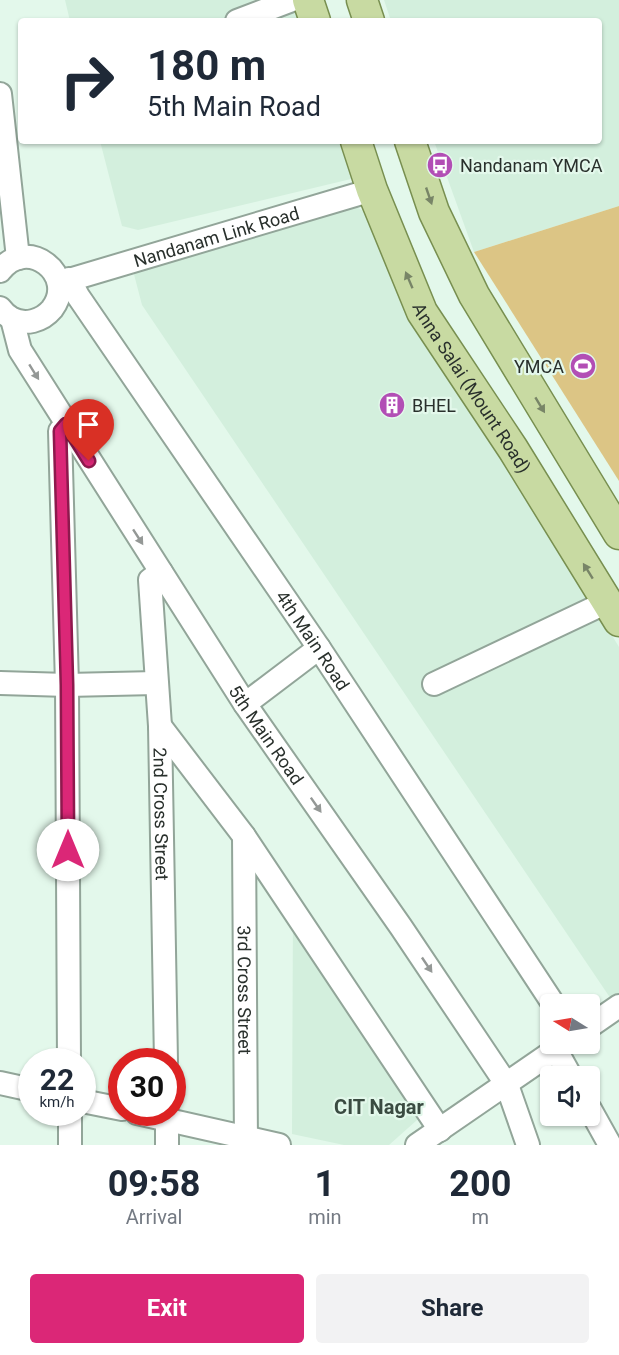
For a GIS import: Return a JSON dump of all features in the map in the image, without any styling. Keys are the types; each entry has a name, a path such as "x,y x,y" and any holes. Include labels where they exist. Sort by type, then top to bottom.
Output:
{"main road":[{"path":"308,0 314,18"},
{"path":"362,0 368,18"},
{"name":"Anna Salai (Mount Road)","path":"357,144 372,190 422,312 513,449 613,611"},
{"path":"411,144 434,212 474,295 619,534"}],"street":[{"path":"245,18 292,0"},
{"path":"0,94 9,264"},
{"name":"Nandanam Link Road","path":"64,281 372,190"},
{"name":"4th Main Road","path":"9,264 29,256 39,259 48,265 78,296 320,648 547,994"},
{"path":"3,312 31,321 41,318 56,304 64,281"},
{"name":"5th Main Road","path":"3,312 20,350 245,704 401,927 507,1085 528,1145"},
{"path":"66,424 60,431 67,685 69,1048"},
{"name":"2nd Cross Street","path":"161,572 150,579 160,726 166,1048"},
{"path":"434,684 613,611"},
{"path":"245,704 320,648"},
{"path":"0,683 67,685 156,683"},
{"path":"160,726 244,836 440,1130"},
{"name":"3rd Cross Street","path":"244,836 246,1141"},
{"path":"600,1019 619,1006"},
{"path":"417,1145 550,1054"},
{"path":"0,1083 18,1087"},
{"path":"186,1122 246,1141 279,1145"},
{"path":"70,1126 70,1145"},
{"path":"166,1145 167,1126"},
{"path":"599,1126 610,1145"}],"shaded area":[{"path":"65,0 301,0 308,18 69,18"},
{"path":"384,0 619,0 619,206 474,252 435,144 602,144 602,18 390,18"},
{"path":"101,144 352,144 357,159 351,179 138,230 122,226"},
{"path":"350,204 376,217 397,282 619,647 619,997 613,1002 142,305 130,259"},
{"name":"YMCA","path":"619,206 619,481 474,252"},
{"path":"293,908 426,1112 389,1145 344,1145 292,1134"}],"place":[{"name":"Nandanam YMCA","path":"440,165"},
{"name":"YMCA","path":"583,366"},
{"name":"BHEL","path":"392,405"}],"district":[{"name":"CIT Nagar","path":"379,1107"}],"route":[{"path":"68,850 67,685 60,431 66,424 89,461"}]}
